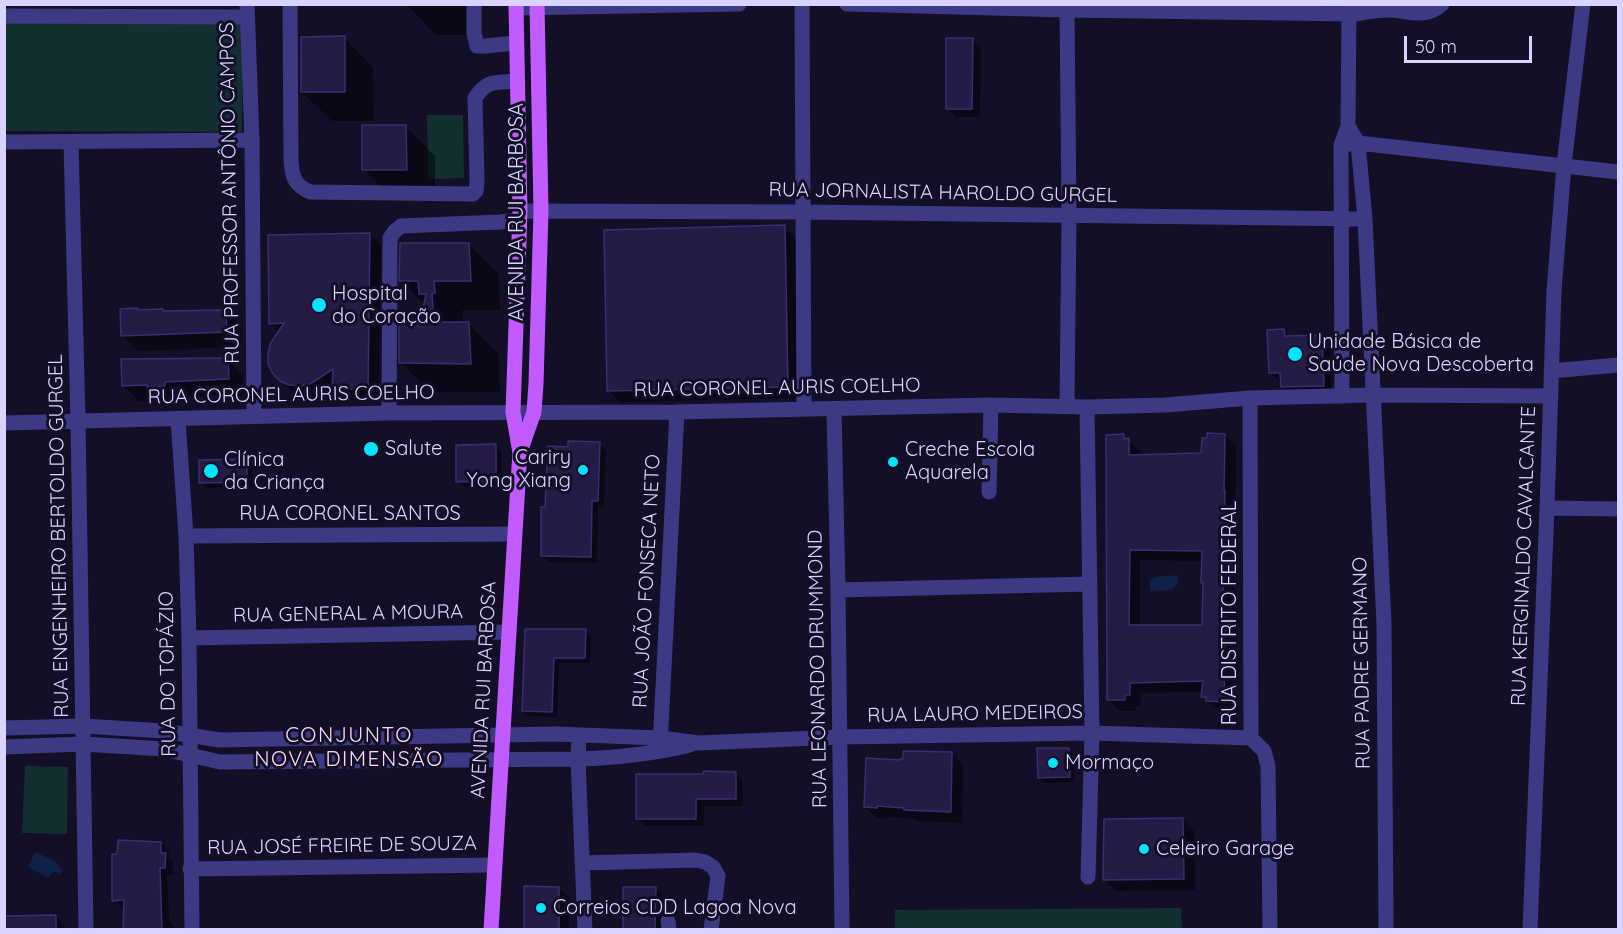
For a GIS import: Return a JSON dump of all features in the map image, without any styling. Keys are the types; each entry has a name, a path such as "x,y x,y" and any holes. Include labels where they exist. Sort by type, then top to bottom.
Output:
{"main road":[{"name":"AVENIDA RUI BARBOSA","path":"491,930 520,453 513,412 519,216 516,6"},
{"name":"AVENIDA RUI BARBOSA","path":"520,453 534,412 541,211 537,6"}],"street":[{"path":"290,4 291,160 294,179 298,186 310,192 472,194 476,191 477,180 475,98 482,87 489,84 517,81"},
{"path":"474,4 474,33 477,46 516,43"},
{"path":"516,6 739,4"},
{"path":"802,4 804,409"},
{"path":"848,4 1391,10 1422,14 1431,12 1442,4"},
{"name":"RUA KERGINALDO CAVALCANTE","path":"1530,930 1554,291 1564,165 1583,4"},
{"path":"1067,7 1069,215 1067,407"},
{"path":"4,16 247,11"},
{"name":"RUA PROFESSOR ANTÔNIO CAMPOS","path":"247,11 252,140 254,416"},
{"path":"1342,396 1341,145 1348,126 1351,11"},
{"path":"1348,126 1358,143"},
{"path":"4,142 252,140"},
{"name":"RUA ENGENHEIRO BERTOLDO GURGEL","path":"71,142 86,930"},
{"path":"1341,145 1358,143 1618,172"},
{"name":"RUA PADRE GERMANO","path":"1358,143 1365,219 1384,624 1386,930"},
{"name":"RUA JORNALISTA HAROLDO GURGEL","path":"389,413 390,238 401,226 500,222 541,211 1365,219"},
{"path":"1551,371 1618,365"},
{"name":"RUA CORONEL AURIS COELHO","path":"4,423 389,413 677,412 991,405 1087,407 1166,405 1250,398 1372,395 1551,396"},
{"name":"RUA DISTRITO FEDERAL","path":"1250,398 1251,738 1264,751 1268,766 1270,930"},
{"path":"989,492 991,405"},
{"path":"1087,407 1092,733 1088,878"},
{"name":"RUA LEONARDO DRUMMOND","path":"834,408 842,930"},
{"name":"RUA JOÃO FONSECA NETO","path":"660,745 677,412"},
{"name":"RUA DO TOPÁZIO","path":"178,419 186,536 189,638 192,930"},
{"path":"1547,507 1618,509"},
{"name":"RUA CORONEL SANTOS","path":"186,536 514,534"},
{"path":"838,590 1090,584"},
{"name":"RUA GENERAL A MOURA","path":"189,638 509,632"},
{"name":"RUA LAURO MEDEIROS","path":"4,728 83,726 164,731 219,740 579,735 660,745 840,737 1092,733 1251,738"},
{"path":"579,735 585,930"},
{"name":"RUA LAURO MEDEIROS","path":"4,747 83,744 164,749 220,762 613,758 660,745"},
{"path":"582,863 696,860 705,862 713,867 718,876 711,930"},
{"name":"RUA JOSÉ FREIRE DE SOUZA","path":"190,869 494,865"}],"green space":[{"path":"5,22 243,23 242,132 5,131"},
{"path":"427,115 463,115 464,178 428,179"},
{"path":"25,766 68,767 67,834 22,833"},
{"path":"1181,908 1182,929 895,929 895,910"}],"water":[{"path":"1178,575 1178,583 1171,590 1150,591 1150,580 1155,577"},
{"path":"35,852 53,860 63,870 60,875 54,871 48,878 28,867"}],"building":[{"path":"345,36 345,92 301,92 301,37"},
{"path":"946,38 973,38 972,109 946,109"},
{"path":"362,125 406,125 407,170 362,170"},
{"path":"785,225 788,387 607,391 604,230"},
{"name":"Hospital do Coração","path":"370,233 368,389 332,389 333,369 310,384 289,385 280,381 268,364 270,344 284,323 269,324 268,235"},
{"path":"400,243 469,243 471,281 434,281 435,293 432,294 434,322 469,322 471,364 399,363 399,323 420,322 426,294 419,294 418,281 399,281"},
{"path":"138,308 138,310 163,309 163,311 226,310 227,332 121,336 120,309"},
{"name":"Unidade Básica de Saúde Nova Descoberta","path":"1284,329 1285,336 1322,335 1324,386 1281,387 1280,373 1269,373 1267,330"},
{"path":"228,358 229,379 165,382 165,386 122,386 121,359"},
{"path":"1207,433 1225,434 1224,702 1206,701 1206,697 1201,697 1203,681 1130,683 1130,695 1125,695 1125,700 1107,700 1106,435 1124,434 1124,439 1129,438 1129,455 1201,453 1202,438 1207,438","holes":["1130,550 1202,551 1202,625 1129,625"]},
{"path":"568,441 600,442 598,501 592,501 591,557 541,556 541,507 545,507 548,446 568,447"},
{"path":"496,444 496,481 456,482 456,445"},
{"path":"247,459 247,482 199,483 199,460"},
{"path":"525,629 586,629 585,658 554,658 552,712 522,711"},
{"name":"Mormaço","path":"1037,748 1069,748 1070,777 1038,778"},
{"path":"903,751 952,752 951,812 864,807 866,758 900,760 903,759"},
{"path":"703,771 736,772 736,799 696,799 696,819 636,819 636,774 703,774"},
{"name":"Celeiro Garage","path":"1183,818 1184,879 1103,880 1104,819"},
{"path":"118,840 161,842 161,853 166,853 165,868 160,868 162,930 123,930 124,900 112,901 112,854 117,854"},
{"name":"Correios CDD Lagoa Nova","path":"524,886 559,887 559,930 524,930"},
{"name":"Correios CDD Lagoa Nova","path":"623,887 656,887 655,930 623,930"},
{"path":"56,915 56,930 5,930 5,916"}],"place":[{"name":"Hospital do Coração","path":"319,305"},
{"name":"Unidade Básica de Saúde Nova Descoberta","path":"1295,354"},
{"name":"Salute","path":"371,449"},
{"name":"Creche Escola Aquarela","path":"893,462"},
{"name":"Cariry Yong Xiang","path":"583,470"},
{"name":"Clínica da Criança","path":"211,471"},
{"name":"Mormaço","path":"1053,763"},
{"name":"Celeiro Garage","path":"1144,849"},
{"name":"Correios CDD Lagoa Nova","path":"541,908"}],"district":[{"name":"CONJUNTO NOVA DIMENSÃO","path":"349,748"}]}
